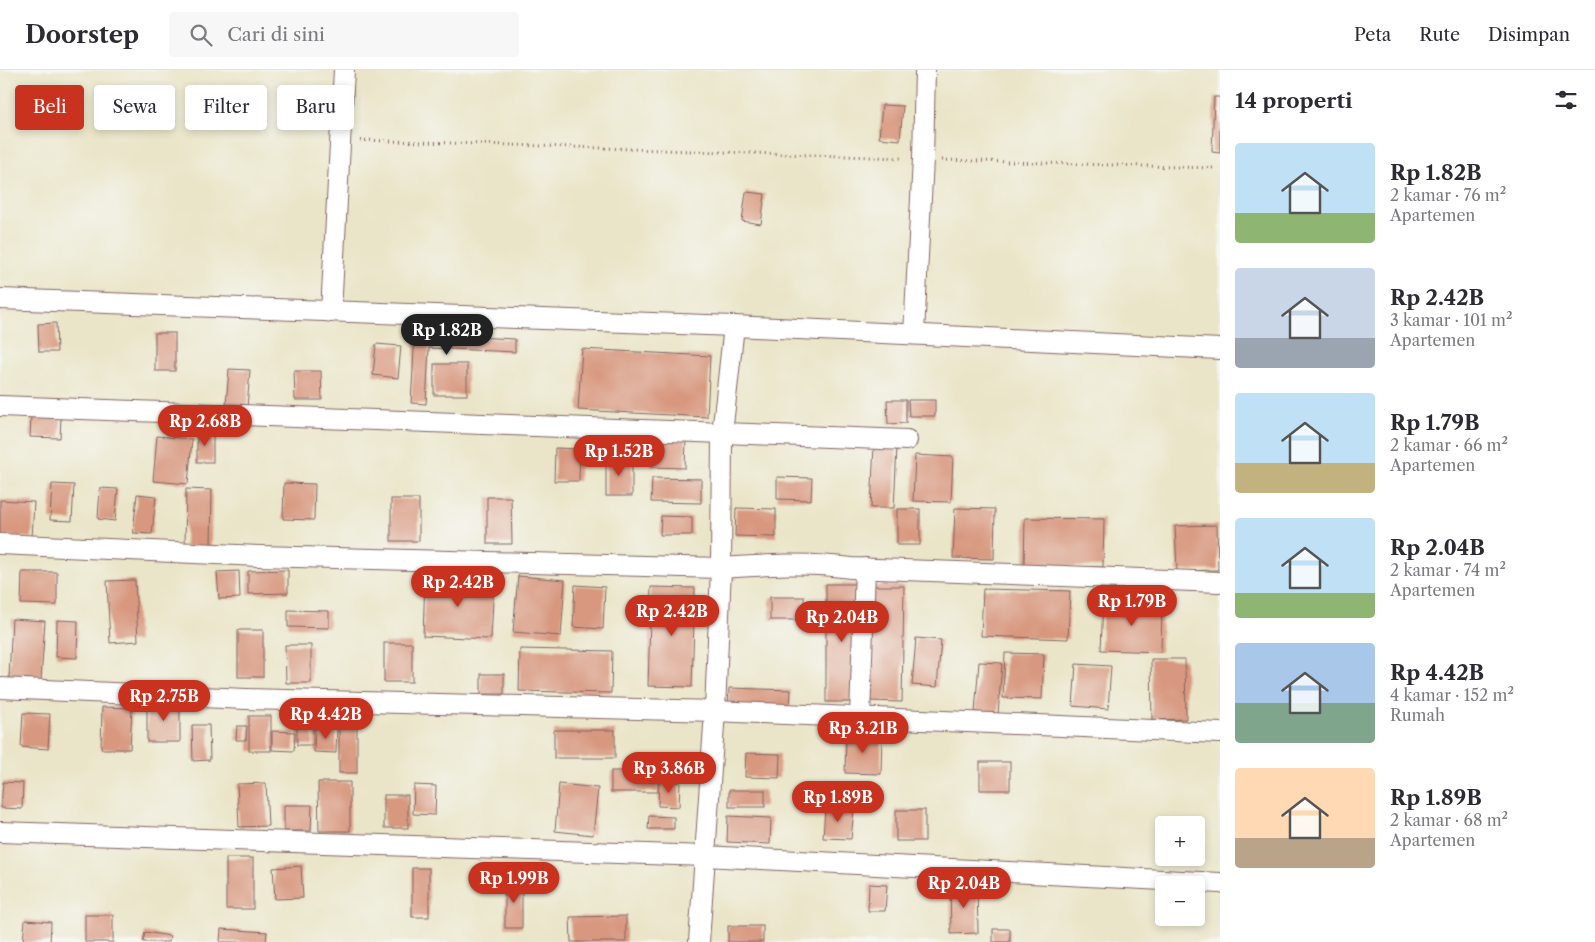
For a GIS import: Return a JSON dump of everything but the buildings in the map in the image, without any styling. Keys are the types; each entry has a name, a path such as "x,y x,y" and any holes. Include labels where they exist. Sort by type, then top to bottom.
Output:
{"street":[{"path":"331,312 344,70"},
{"path":"914,334 925,70"},
{"path":"0,299 734,326 1220,349"},
{"path":"699,942 715,710 721,568 722,434 734,326"},
{"path":"0,406 907,440"},
{"path":"0,544 259,556 721,568 823,564 865,568 1220,582"},
{"path":"860,717 865,568"},
{"path":"0,688 246,699 715,710 1220,733"},
{"path":"0,832 705,856 1220,883"}],"path":[{"path":"339,139 1213,168"}]}
